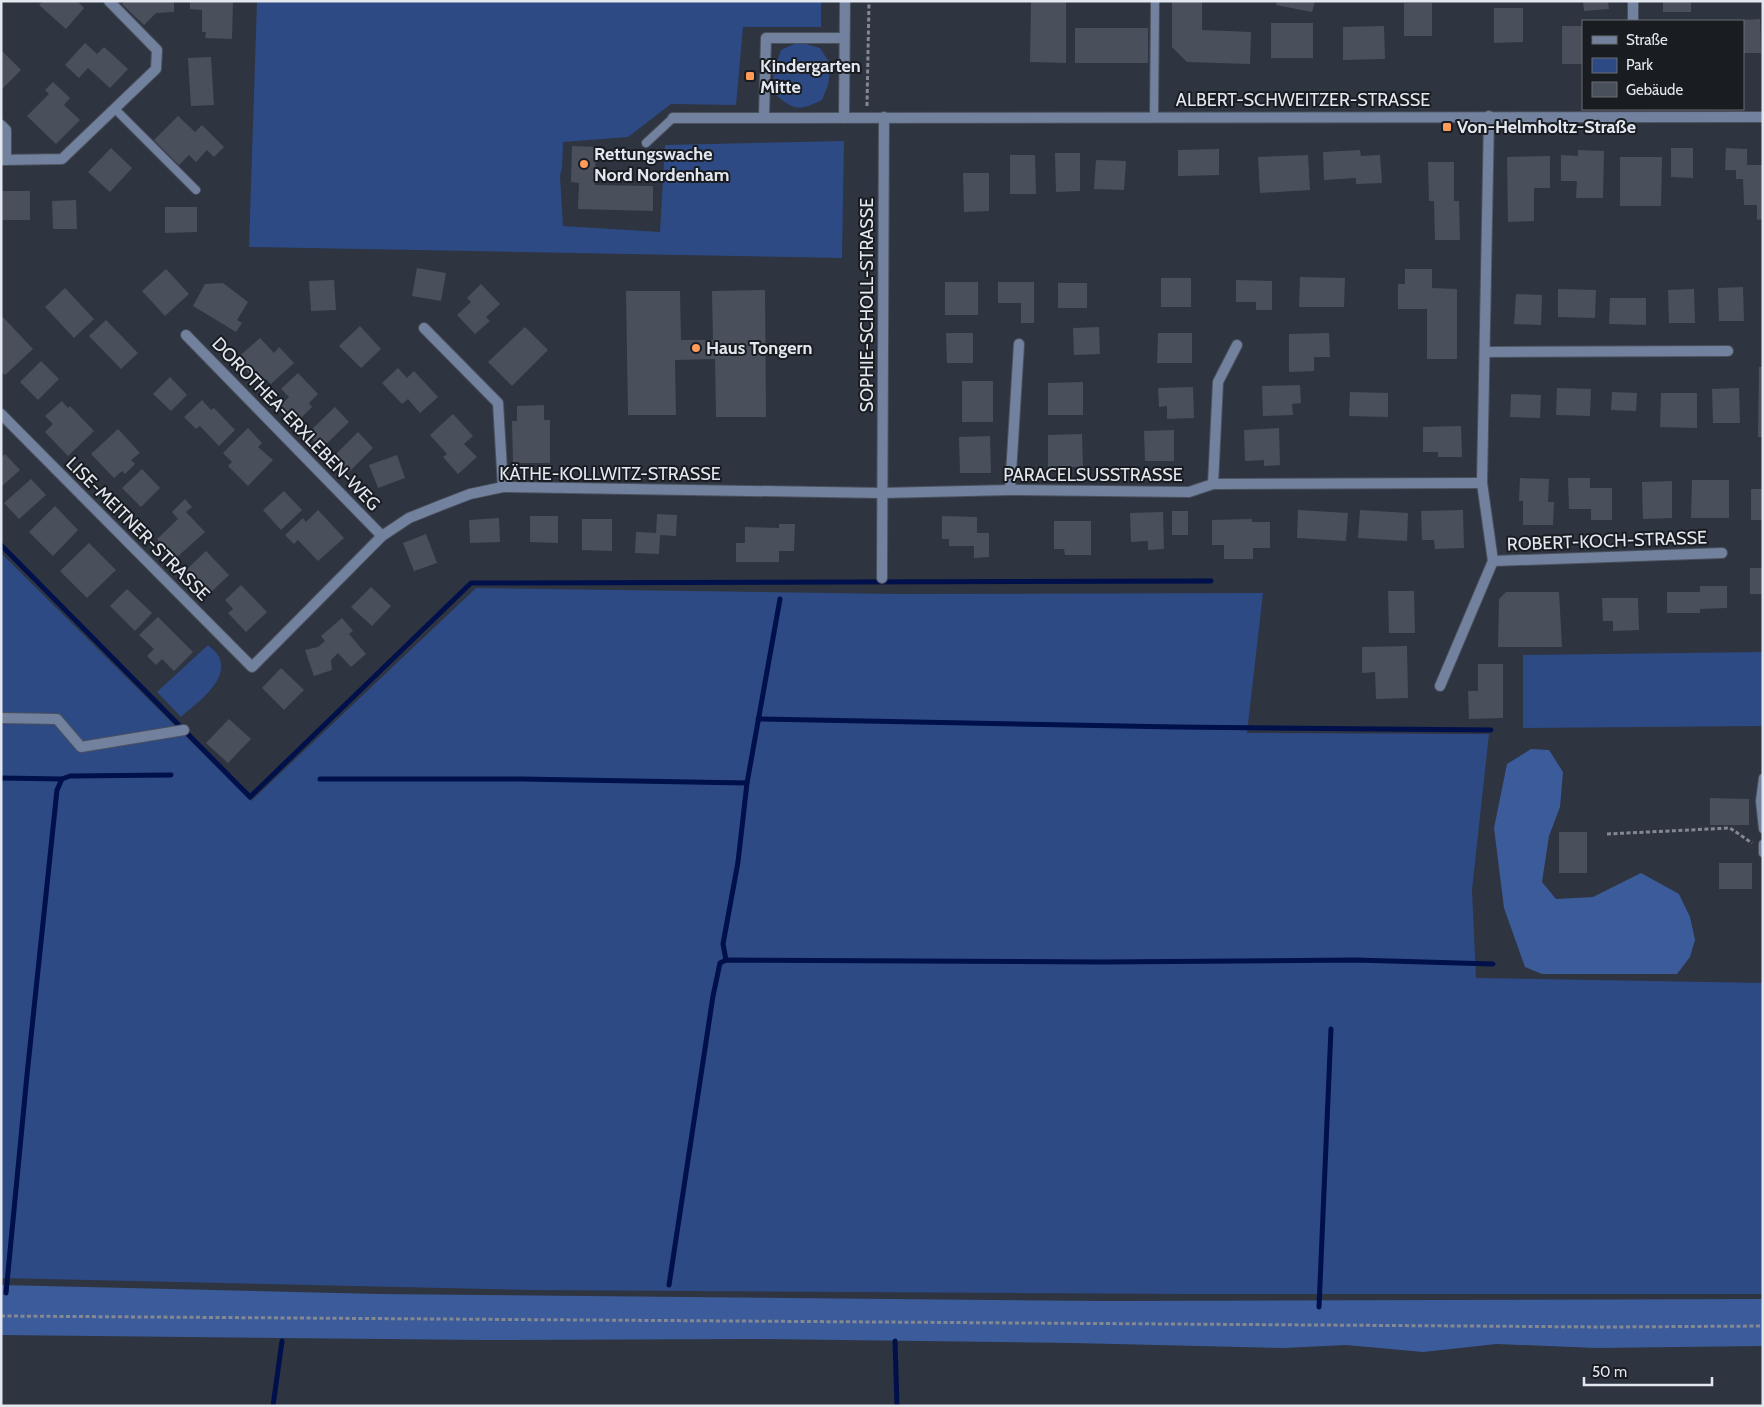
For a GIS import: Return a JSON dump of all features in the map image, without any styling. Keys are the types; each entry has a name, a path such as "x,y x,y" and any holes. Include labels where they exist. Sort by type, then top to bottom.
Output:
{"street":[{"path":"1,125 6,130 4,160 62,159 156,69 157,50 109,1"},
{"path":"844,118 845,1"},
{"path":"1633,1 1633,20"},
{"path":"764,117 766,38 844,38"},
{"name":"ALBERT-SCHWEITZER-STRASSE","path":"674,118 1489,116 1630,113 1763,117"},
{"path":"1440,686 1493,561 1482,483 1486,352 1489,116"},
{"name":"SOPHIE-SCHOLL-STRASSE","path":"882,578 884,118"},
{"path":"424,328 498,403 503,488"},
{"name":"DOROTHEA-ERXLEBEN-WEG","path":"186,336 382,536"},
{"path":"1010,490 1019,344"},
{"path":"1213,484 1218,382 1237,345"},
{"path":"1486,352 1728,350"},
{"name":"LISE-MEITNER-STRASSE","path":"1,414 252,667"},
{"name":"PARACELSUSSTRASSE","path":"882,493 1010,490 1189,492 1213,484 1482,483"},
{"name":"KÄTHE-KOLLWITZ-STRASSE","path":"252,667 382,536 409,518 470,494 503,488 882,493"},
{"name":"ROBERT-KOCH-STRASSE","path":"1493,561 1722,553"},
{"path":"1,718 57,719 81,747 184,730"}],"lane":[{"path":"1154,117 1156,1"},
{"path":"115,109 196,190"},
{"path":"646,143 674,118"},
{"path":"1763,778 1760,801 1763,829"}],"path":[{"path":"867,118 869,1"},
{"path":"1607,834 1730,828 1762,849"},
{"path":"1,1316 1609,1327 1763,1326"}],"green space":[{"path":"257,1 821,1 821,27 743,27 736,105 671,104 628,137 563,142 560,176 563,226 660,232 665,145 844,141 842,258 249,247"},
{"path":"799,42 820,48 831,65 828,85 822,100 797,108 787,104 775,94 773,73 781,50"},
{"path":"1,553 251,801 476,588 898,594 1263,593 1247,733 1489,734 1472,890 1476,978 1763,983 1763,1294 1185,1294 534,1290 1,1278"},
{"path":"208,645 219,657 220,675 210,691 181,717 157,692"},
{"path":"1763,652 1763,726 1523,728 1523,655"}],"shaded area":[{"path":"1531,749 1549,750 1563,772 1560,807 1549,836 1542,882 1556,899 1593,897 1641,873 1679,894 1690,917 1695,940 1690,957 1677,974 1542,974 1525,967 1504,908 1494,828 1507,764"},
{"path":"1,1285 379,1294 1106,1301 1763,1299 1763,1346 1596,1348 1497,1344 1423,1352 1346,1345 1284,1348 754,1339 482,1340 1,1335"}],"building":[{"path":"43,1 77,1 84,8 66,29 39,5"},
{"path":"125,1 174,1 174,12 156,13 144,25 122,4"},
{"path":"190,1 233,1 232,39 205,38 206,32 202,32 202,10 190,9"},
{"path":"1031,1 1066,1 1066,63 1030,62"},
{"path":"1172,1 1202,1 1202,30 1251,32 1250,64 1187,62 1172,47"},
{"path":"1277,1 1315,1 1312,12 1276,5"},
{"path":"1583,1 1608,1 1609,9 1584,11"},
{"path":"1663,1 1691,1 1691,12 1663,12"},
{"path":"1404,3 1432,3 1432,36 1404,36"},
{"path":"1494,8 1523,8 1523,42 1494,43"},
{"path":"1760,19 1761,53 1744,53 1743,20"},
{"path":"1271,23 1313,23 1313,58 1271,58"},
{"path":"1384,26 1385,59 1343,60 1343,27"},
{"path":"1562,26 1582,26 1582,64 1562,64"},
{"path":"1075,28 1148,28 1148,63 1075,63"},
{"path":"85,43 97,54 104,47 128,69 110,88 88,68 79,78 65,65"},
{"path":"1,50 21,70 1,90"},
{"path":"211,57 214,105 191,106 188,58"},
{"path":"53,82 70,98 64,105 80,120 56,144 27,116 49,94 45,90"},
{"path":"178,116 195,132 202,125 224,147 214,157 207,150 196,162 189,155 179,165 154,140"},
{"name":"Rettungswache Nord Nordenham","path":"572,146 596,147 595,185 653,186 653,211 578,209 579,183 571,182"},
{"path":"111,148 132,168 110,192 88,172"},
{"path":"1671,148 1693,148 1693,178 1671,177"},
{"path":"1726,148 1747,149 1747,165 1763,165 1763,219 1757,220 1757,205 1744,205 1743,179 1736,179 1736,170 1725,170"},
{"path":"1219,149 1219,175 1178,176 1178,150"},
{"path":"1360,150 1361,156 1380,155 1382,183 1356,184 1356,178 1324,180 1323,152"},
{"path":"1578,150 1604,151 1603,198 1576,198 1577,181 1561,181 1561,155 1578,156"},
{"path":"1055,153 1080,153 1080,191 1056,192"},
{"path":"1010,155 1035,155 1036,194 1010,194"},
{"path":"1308,155 1310,190 1260,193 1258,157"},
{"path":"1550,156 1550,188 1534,188 1534,221 1508,222 1507,157"},
{"path":"1620,157 1662,157 1661,206 1620,206"},
{"path":"1096,160 1126,161 1124,190 1094,189"},
{"path":"1428,162 1454,162 1454,201 1459,201 1460,240 1435,240 1434,201 1429,201"},
{"path":"963,173 989,173 989,211 964,212"},
{"path":"1,191 30,191 30,220 1,220"},
{"path":"76,200 77,229 53,229 52,201"},
{"path":"165,207 197,207 197,232 165,233"},
{"path":"417,268 446,273 441,301 412,296"},
{"path":"166,269 189,294 165,316 142,291"},
{"path":"1405,269 1432,269 1432,288 1457,289 1457,359 1427,359 1427,309 1398,309 1398,284 1405,284"},
{"path":"1300,277 1345,278 1344,307 1299,307"},
{"path":"1161,278 1191,278 1191,307 1161,307"},
{"path":"334,280 336,310 311,311 309,281"},
{"path":"1236,280 1272,281 1272,310 1256,310 1256,302 1236,302"},
{"path":"945,282 978,282 978,315 945,315"},
{"path":"998,282 1034,282 1034,323 1021,323 1021,303 998,303"},
{"path":"223,283 248,302 237,320 242,323 236,332 193,306 205,284"},
{"path":"1058,283 1087,283 1087,308 1058,308"},
{"path":"481,284 500,304 486,317 490,321 475,334 457,315 471,302 467,298"},
{"path":"1743,287 1744,321 1719,321 1718,288"},
{"path":"65,288 94,319 74,338 45,307"},
{"path":"1558,289 1596,290 1595,318 1558,317"},
{"path":"1694,289 1695,323 1669,323 1668,290"},
{"name":"Haus Tongern","path":"765,290 766,417 716,417 715,359 675,360 676,415 628,415 626,291 680,291 681,340 713,340 712,291"},
{"path":"1516,294 1542,295 1541,325 1514,324"},
{"path":"1610,298 1646,298 1646,325 1609,324"},
{"path":"1,315 33,349 5,375 1,371"},
{"path":"106,320 138,353 121,369 89,336"},
{"path":"360,326 381,349 361,368 339,346"},
{"path":"525,327 548,350 512,386 488,362"},
{"path":"1099,327 1100,354 1074,355 1073,328"},
{"path":"946,333 973,333 973,363 947,363"},
{"path":"1158,333 1192,333 1192,363 1157,363"},
{"path":"1329,333 1330,357 1314,357 1314,371 1289,372 1289,334"},
{"path":"260,338 274,353 279,347 294,363 271,384 266,379 260,385 236,359"},
{"path":"41,361 59,379 38,400 20,382"},
{"path":"1759,367 1763,367 1763,437 1758,437"},
{"path":"398,368 407,378 414,371 438,397 420,413 408,399 402,404 382,383"},
{"path":"298,373 318,394 309,403 312,407 295,424 279,407 289,397 281,389"},
{"path":"170,377 187,395 171,411 153,394"},
{"path":"962,381 993,381 993,422 962,422"},
{"path":"1083,382 1083,415 1048,415 1048,383"},
{"path":"1300,385 1301,403 1292,404 1293,415 1263,416 1262,386"},
{"path":"1193,387 1194,418 1167,419 1167,406 1159,407 1158,388"},
{"path":"1557,388 1591,389 1590,416 1556,415"},
{"path":"1739,388 1740,423 1713,423 1712,389"},
{"path":"1350,392 1388,393 1388,417 1349,416"},
{"path":"1612,392 1637,393 1636,411 1611,410"},
{"path":"1661,393 1697,393 1697,428 1660,427"},
{"path":"1511,394 1541,395 1540,418 1510,417"},
{"path":"202,400 211,410 214,408 235,430 219,446 200,426 196,429 184,417"},
{"path":"62,401 68,408 70,406 94,431 68,456 45,432 53,424 45,416"},
{"path":"544,405 544,420 550,420 550,463 513,463 512,421 517,421 517,406"},
{"path":"335,407 349,422 321,449 307,434"},
{"path":"453,414 473,436 464,444 477,457 458,474 443,457 447,454 430,435"},
{"path":"1461,426 1462,457 1438,457 1438,452 1423,452 1423,427"},
{"path":"248,428 262,443 258,447 273,460 248,486 228,466 232,462 223,453"},
{"path":"1279,428 1280,465 1264,466 1264,460 1245,461 1244,430"},
{"path":"118,429 140,453 131,460 135,464 125,474 122,471 114,478 91,454"},
{"path":"1174,430 1174,461 1145,461 1144,431"},
{"path":"358,432 373,448 349,472 334,456"},
{"path":"1082,434 1083,467 1048,467 1048,435"},
{"path":"990,436 991,473 960,473 959,437"},
{"path":"5,454 20,470 1,487 1,458"},
{"path":"397,455 405,478 378,488 369,465"},
{"path":"142,469 160,488 141,507 122,488"},
{"path":"1520,478 1549,479 1548,502 1554,502 1553,525 1523,525 1523,501 1519,501"},
{"path":"1568,478 1590,478 1590,488 1612,488 1612,520 1591,520 1591,509 1569,509"},
{"path":"31,479 46,495 19,519 4,503"},
{"path":"1692,480 1729,480 1729,518 1691,518"},
{"path":"1672,481 1672,518 1643,519 1642,482"},
{"path":"1751,489 1763,489 1763,520 1751,520"},
{"path":"284,491 302,510 281,530 263,510"},
{"path":"185,499 192,507 186,512 205,532 175,559 157,539 178,519 172,512"},
{"path":"55,506 78,530 53,556 29,532"},
{"path":"318,510 344,538 318,561 298,540 294,544 285,535 303,518 306,522"},
{"path":"1298,510 1348,513 1346,541 1297,538"},
{"path":"1360,510 1408,513 1407,541 1358,538"},
{"path":"1463,510 1464,548 1435,549 1434,540 1422,540 1421,511"},
{"path":"1172,511 1188,511 1188,535 1172,535"},
{"path":"1163,512 1164,549 1148,550 1148,541 1131,542 1130,513"},
{"path":"657,514 677,515 676,536 660,535 659,554 635,553 636,532 656,533"},
{"path":"530,516 558,516 558,543 530,542"},
{"path":"942,516 977,517 977,533 989,533 989,557 974,558 974,546 949,546 949,539 942,539"},
{"path":"499,518 500,542 470,543 469,520"},
{"path":"582,519 612,519 612,551 582,550"},
{"path":"1252,519 1252,522 1270,522 1270,548 1253,548 1253,559 1224,559 1224,545 1212,545 1212,520"},
{"path":"1054,521 1091,521 1091,555 1065,555 1064,549 1054,549"},
{"path":"779,524 795,524 794,551 779,551 779,562 736,562 736,543 745,543 745,527 779,528"},
{"path":"426,534 437,563 414,571 403,543"},
{"path":"89,543 116,570 87,598 60,571"},
{"path":"206,551 229,575 209,594 186,570"},
{"path":"1750,568 1763,568 1763,594 1750,594"},
{"path":"241,585 267,612 246,632 228,613 233,609 225,600"},
{"path":"1700,586 1727,586 1727,608 1700,609 1700,613 1667,613 1667,592 1700,592"},
{"path":"371,587 391,606 372,626 351,607"},
{"path":"127,589 152,613 135,631 110,606"},
{"path":"1388,591 1414,591 1415,633 1389,633"},
{"path":"1506,592 1559,592 1562,647 1498,647 1499,599"},
{"path":"1602,598 1638,598 1639,630 1613,631 1613,621 1603,621"},
{"path":"158,617 193,652 174,671 162,659 156,665 147,656 154,649 139,635"},
{"path":"342,618 353,631 349,634 366,654 351,667 338,653 331,660 332,670 314,676 305,650 318,647 325,641 321,636"},
{"path":"1407,646 1408,698 1376,699 1375,672 1362,673 1362,647"},
{"path":"1478,664 1503,664 1503,718 1469,719 1468,691 1478,691"},
{"path":"281,668 304,690 284,710 262,688"},
{"path":"229,719 251,739 228,763 206,743"},
{"path":"1710,798 1749,799 1749,825 1710,825"},
{"path":"1559,832 1587,832 1587,873 1559,873"},
{"path":"1719,863 1752,863 1752,889 1719,889"}],"waterway":[{"path":"1,545 250,797 471,583 1211,581"},
{"path":"726,960 723,944 738,862 747,783 780,599"},
{"path":"758,719 1177,727 1491,730"},
{"path":"6,1293 57,790 62,779 70,776 171,775"},
{"path":"1,778 62,779"},
{"path":"320,779 522,779 747,783"},
{"path":"669,1285 713,996 720,963 726,960 1103,962 1355,960 1493,964"},
{"path":"1319,1307 1331,1029"},
{"path":"273,1406 282,1341"},
{"path":"895,1341 897,1406"}],"place":[{"name":"Kindergarten Mitte","path":"750,76"},
{"name":"Von-Helmholtz-Straße","path":"1447,127"},
{"name":"Rettungswache Nord Nordenham","path":"584,164"},
{"name":"Haus Tongern","path":"696,348"}]}
